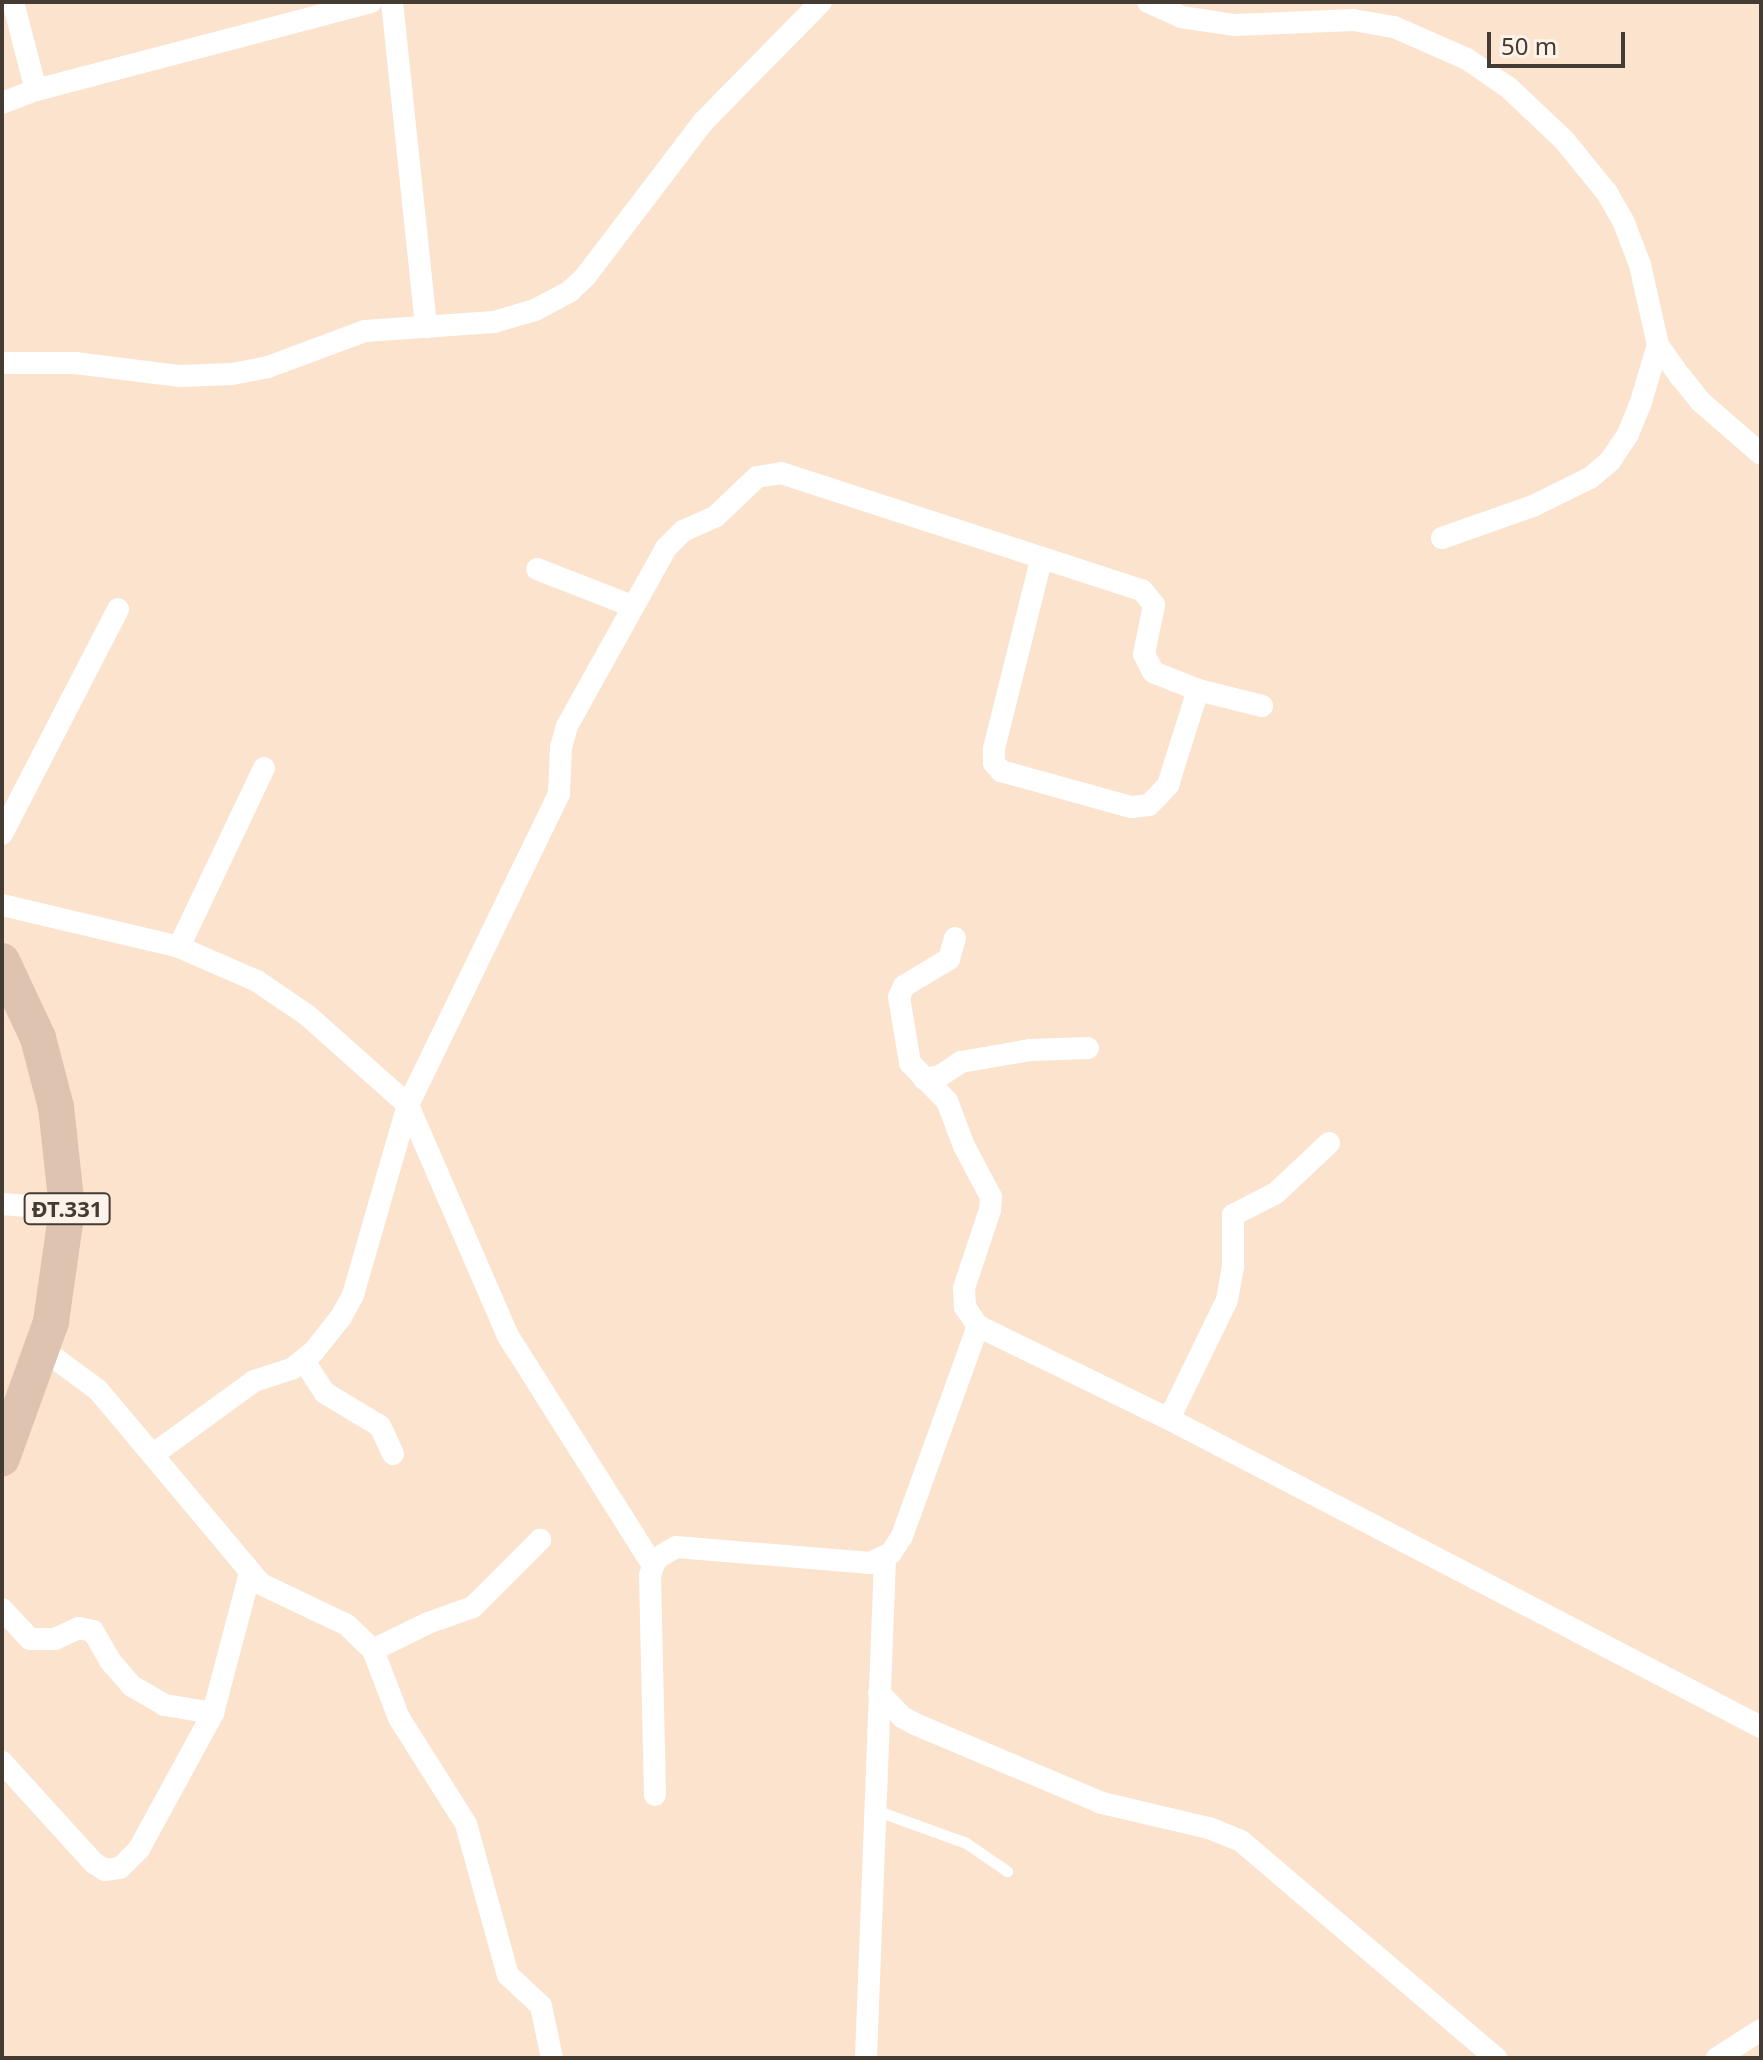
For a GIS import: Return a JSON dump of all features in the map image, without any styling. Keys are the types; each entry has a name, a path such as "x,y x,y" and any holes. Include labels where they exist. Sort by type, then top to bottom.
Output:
{"main road":[{"name":"ĐT.331","path":"2,961 38,1038 52,1093 67,1209 51,1322 2,1458"}],"street":[{"path":"13,2 36,90"},
{"path":"2,103 36,90 371,2"},
{"path":"392,2 426,327"},
{"path":"2,363 75,363 180,376 232,374 268,367 365,331 494,322 535,310 570,291 585,277 703,122 821,2"},
{"path":"1148,2 1181,17 1235,25 1353,20 1394,27 1428,39 1467,59 1509,88 1564,140 1607,193 1624,223 1640,265 1658,345 1701,402 1761,454"},
{"path":"1442,538 1533,506 1590,478 1610,461 1628,434 1640,405 1658,345"},
{"path":"155,1453 254,1381 292,1369 304,1361 341,1317 353,1295 408,1105 559,794 563,736 632,606 674,538 715,517 757,477 773,473 1146,592 1154,605 1144,645 1147,666 1161,676 1198,690 1262,706"},
{"path":"1041,560 994,749 994,763 1001,771 1131,807 1149,805 1168,785 1198,690"},
{"path":"537,569 632,606"},
{"path":"2,834 118,609"},
{"path":"179,947 264,768"},
{"path":"2,905 179,947 283,997 408,1105 508,1336 653,1565 655,1795"},
{"path":"955,938 946,962 904,986 899,994 907,1055 924,1079 947,1101 959,1137 991,1197 990,1210 964,1288 965,1307 978,1326 1169,1419 1761,1727"},
{"path":"924,1079 940,1076 961,1062 1030,1050 1088,1048"},
{"path":"1169,1419 1227,1300 1233,1267 1233,1215 1276,1193 1329,1143"},
{"path":"2,1204 67,1209"},
{"path":"653,1565 662,1553 676,1547 870,1563 885,1558 900,1542 978,1326"},
{"path":"41,1348 98,1390 155,1453 250,1573 269,1590 347,1625 373,1650 399,1718 466,1824 508,1975 541,2006 552,2058"},
{"path":"304,1361 325,1393 380,1426 393,1454"},
{"path":"373,1650 428,1623 473,1607 540,1540"},
{"path":"866,2058 885,1558"},
{"path":"2,1762 94,1863 105,1870 120,1868 139,1849 213,1713 250,1573"},
{"path":"2,1609 30,1639 55,1639 79,1628 93,1631 111,1662 132,1686 165,1705 213,1713"},
{"path":"879,1693 902,1717 915,1724 1102,1803 1209,1828 1241,1841 1496,2058"},
{"path":"1717,2058 1761,2030"}],"lane":[{"path":"875,1810 966,1843 1007,1871"}]}
